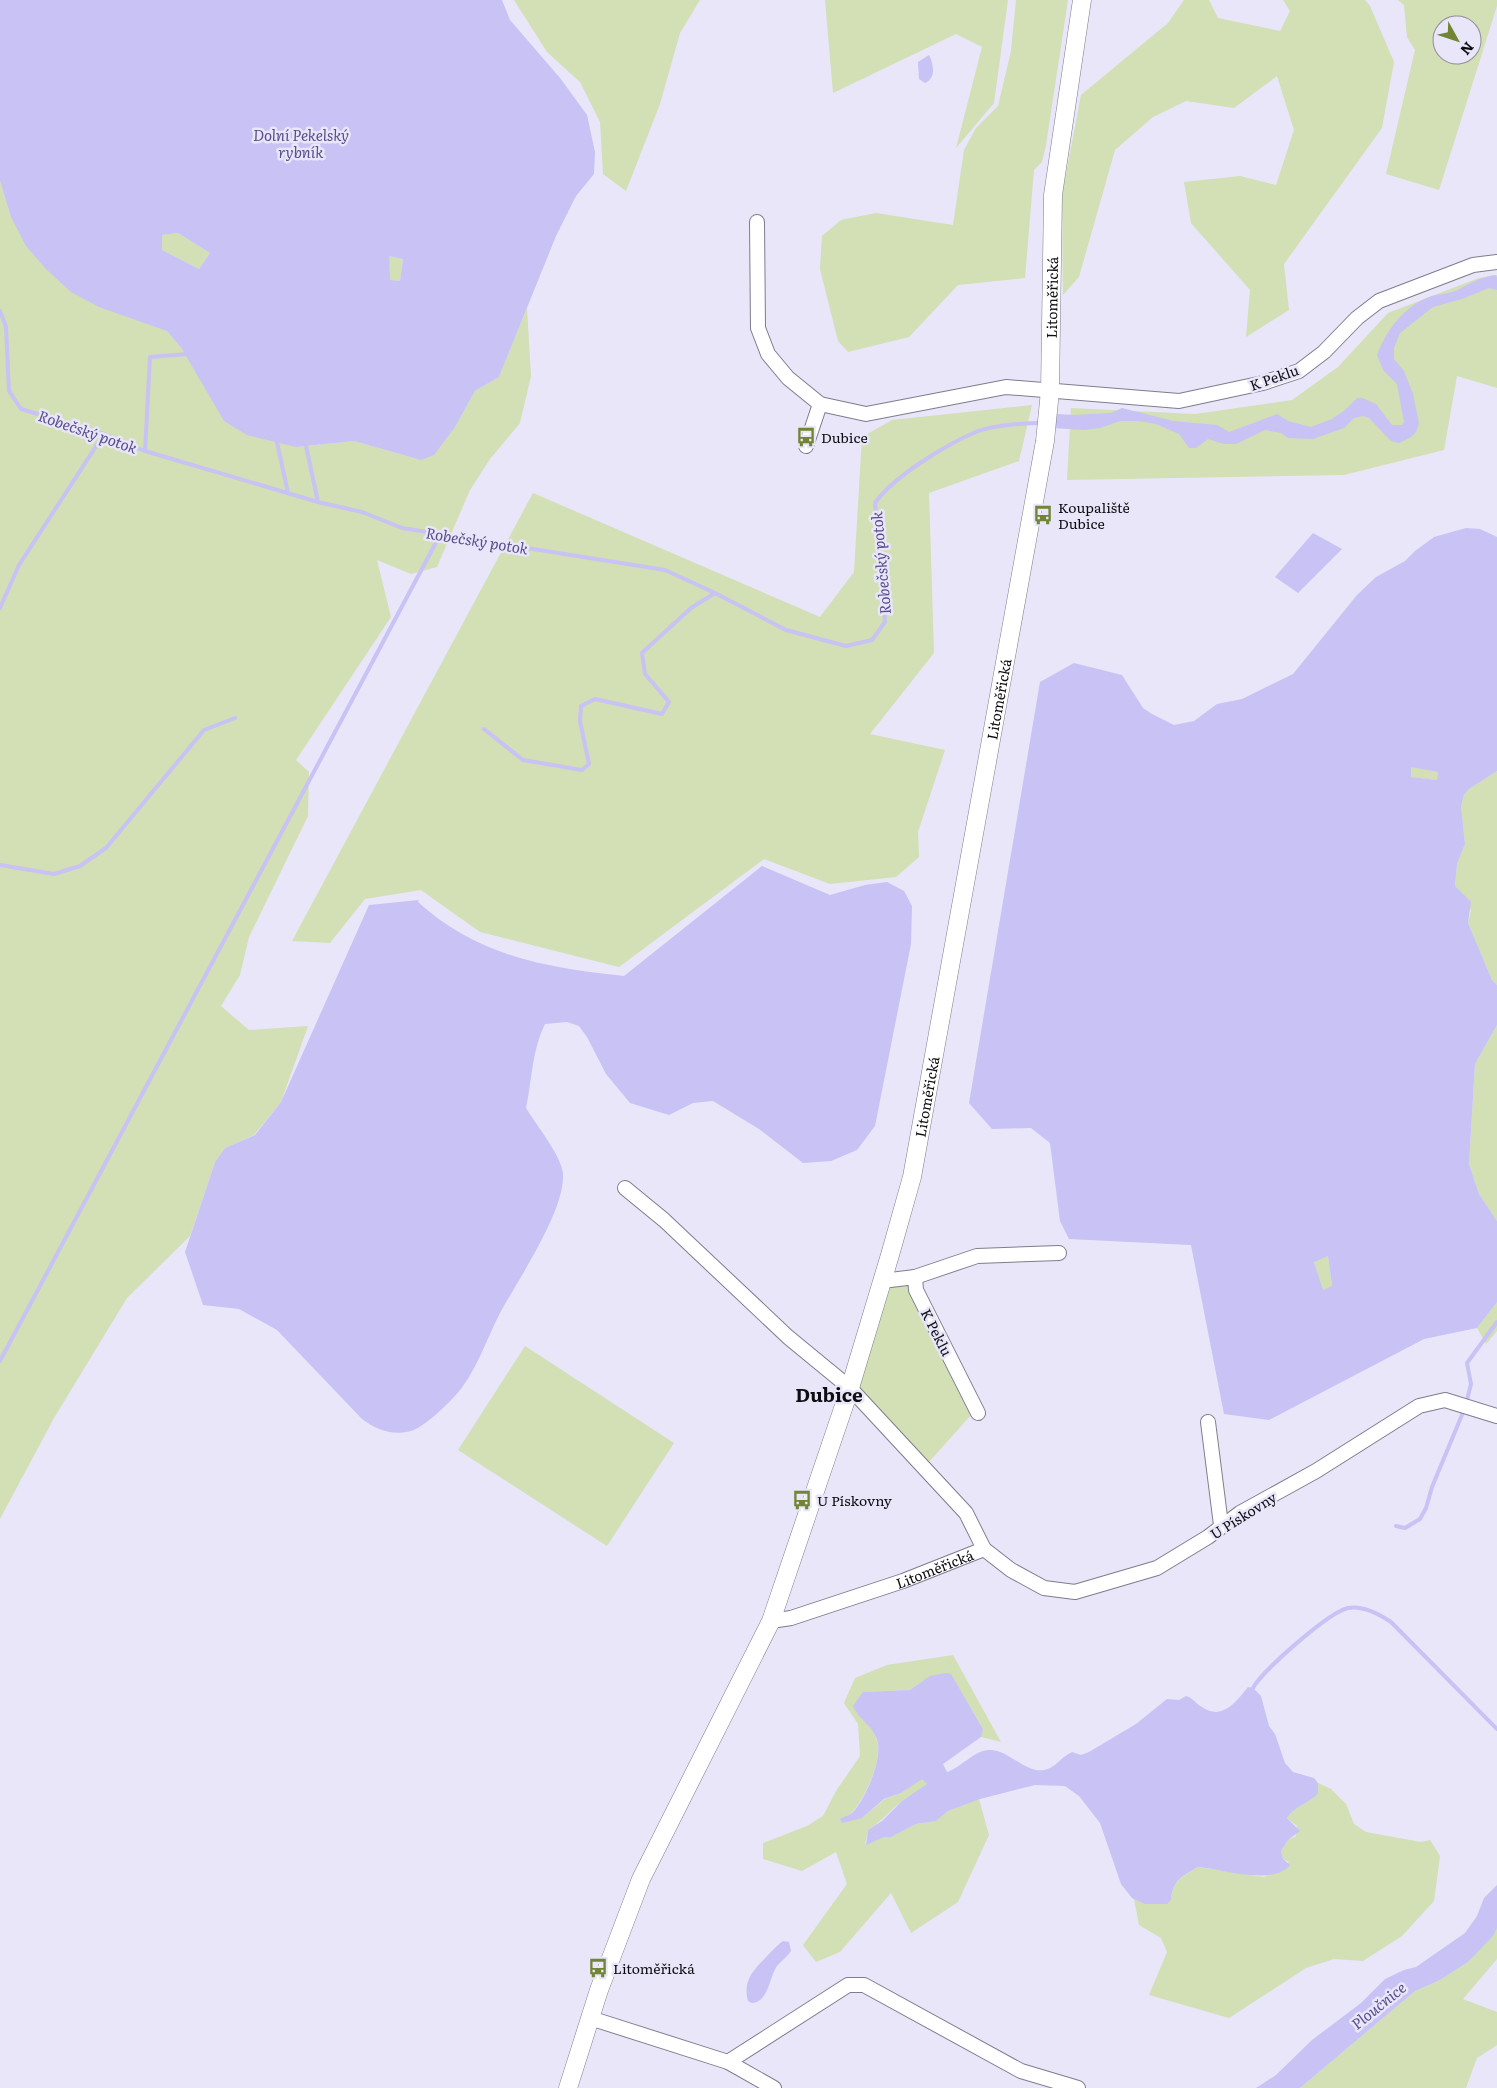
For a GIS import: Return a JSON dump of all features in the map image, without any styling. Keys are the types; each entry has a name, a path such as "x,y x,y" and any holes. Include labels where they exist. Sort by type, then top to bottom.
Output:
{"street":[{"name":"Litoměřická","path":"568,2088 590,2018 640,1879 771,1621 850,1388 912,1177 1045,442 1050,398 1054,195 1082,0"},
{"path":"757,222 758,328 768,354 788,378 820,404 806,446"},
{"name":"K Peklu","path":"820,404 866,414 1006,387 1050,398 1179,401 1263,383 1299,371 1324,352 1358,318 1379,302 1473,265 1497,262"},
{"name":"Litoměřická","path":"625,1188 664,1220 788,1337 850,1388 966,1513 984,1550 903,1581 791,1618 771,1621"},
{"path":"882,1281 914,1278 977,1256 1059,1253"},
{"name":"K Peklu","path":"914,1278 916,1290 978,1413"},
{"name":"U Pískovny","path":"984,1550 1011,1570 1044,1588 1075,1592 1157,1568 1208,1537 1221,1525 1316,1471 1419,1406 1445,1400 1497,1416"},
{"path":"1208,1422 1221,1525"},
{"path":"728,2062 848,1985 864,1985 1021,2070 1078,2088"},
{"path":"590,2018 728,2062 774,2088"}],"green space":[{"path":"514,0 700,0 680,33 660,104 626,191 603,174 600,122 580,82 547,52"},
{"path":"825,0 1008,0 994,103 956,148 982,47 956,34 833,93"},
{"path":"1016,0 1068,0 1046,145 1042,162 1034,170 1025,278 958,285 909,337 848,352 838,341 820,269 822,236 841,220 876,213 953,225 964,150 976,128 998,106 1011,51"},
{"path":"1184,0 1209,0 1218,18 1280,31 1290,11 1283,0 1365,0 1370,6 1394,62 1382,128 1284,264 1289,310 1246,337 1250,290 1191,223 1184,182 1240,176 1276,185 1294,130 1277,76 1234,108 1186,101 1153,117 1115,150 1079,277 1063,295 1062,195 1081,95 1168,23"},
{"path":"1398,0 1497,0 1497,6 1482,54 1482,15 1432,15 1432,65 1478,65 1439,190 1386,174 1415,50 1407,37 1404,5"},
{"path":"0,181 11,217 150,324 167,331 182,349 203,383 296,447 354,441 421,460 455,427 475,391 499,377 527,308 531,376 520,423 490,459 470,490 437,567 411,574 377,560 391,617 296,760 309,772 308,816 249,937 240,975 221,1006 249,1030 308,1026 281,1102 254,1135 225,1148 215,1162 190,1236 127,1298 54,1418 0,1519"},
{"path":"178,233 210,253 199,269 162,250 162,235"},
{"path":"389,256 403,259 400,281 389,280"},
{"path":"1497,275 1497,388 1457,376 1444,450 1344,475 1067,480 1071,408 1195,414 1292,400 1338,367 1388,313 1479,278"},
{"path":"1032,405 1019,461 929,493 934,653 870,734 945,750 918,832 919,857 896,877 830,884 764,859 619,967 480,932 421,890 365,899 330,943 292,941 533,493 820,617 854,572 862,437 892,420"},
{"path":"1411,766 1438,772 1437,780 1410,777"},
{"path":"1497,771 1497,985 1492,980 1468,923 1471,910 1455,886 1457,864 1465,844 1461,806 1464,795 1469,789"},
{"path":"1497,1025 1497,1221 1479,1194 1469,1164 1475,1064"},
{"path":"1328,1256 1332,1287 1322,1291 1314,1261"},
{"path":"908,1286 971,1415 929,1462 858,1387 888,1287"},
{"path":"1497,1302 1497,1331 1486,1344 1477,1328"},
{"path":"525,1346 674,1443 607,1546 458,1450"},
{"path":"953,1655 1001,1742 981,1737 981,1725 958,1687 923,1681 910,1690 863,1692 856,1712 876,1736 877,1759 870,1782 859,1802 847,1817 841,1817 862,1818 885,1799 901,1793 922,1778 927,1784 897,1805 868,1830 865,1844 884,1837 891,1837 916,1824 936,1821 948,1811 979,1799 989,1835 958,1902 911,1933 891,1893 840,1952 816,1962 803,1945 847,1884 836,1852 802,1871 763,1859 763,1843 807,1826 823,1816 836,1791 860,1756 858,1724 844,1703 855,1678 887,1665"},
{"path":"1318,1783 1331,1789 1346,1804 1354,1824 1366,1832 1421,1842 1430,1840 1440,1856 1434,1901 1402,1936 1363,1961 1334,1959 1306,1968 1229,2018 1149,1995 1167,1952 1161,1938 1139,1925 1134,1899 1144,1904 1171,1900 1176,1883 1198,1867 1264,1877 1289,1862 1283,1859 1281,1851 1288,1840 1296,1836 1297,1826 1287,1818 1293,1811 1318,1794"},
{"path":"1497,1928 1497,1959 1463,1999 1497,2012 1497,2045 1477,2058 1466,2088 1300,2088 1415,1991 1440,1980 1468,1962"}],"water":[{"name":"Dolní Pekelský rybník","path":"0,0 502,0 510,20 560,78 587,115 595,152 594,174 576,196 556,236 499,377 475,391 455,427 434,455 421,460 354,441 296,447 247,435 224,421 182,349 167,331 99,307 71,292 46,269 26,246 11,217 0,181","holes":["178,233 210,253 199,269 162,250 162,235","389,256 403,259 400,281 390,280"]},
{"path":"929,55 933,71 929,81 925,83 919,79 918,62"},
{"path":"1495,275 1497,277 1497,290 1489,288 1462,299 1433,307 1400,333 1394,348 1394,359 1404,371 1413,394 1419,423 1416,432 1411,437 1399,443 1391,441 1369,418 1363,416 1354,418 1344,428 1313,439 1288,438 1281,433 1265,430 1236,444 1224,444 1208,439 1196,448 1189,448 1179,434 1156,424 1139,421 1120,421 1100,428 1083,430 1054,428 1056,414 1111,413 1122,408 1173,421 1217,425 1229,432 1277,414 1288,421 1311,427 1332,419 1357,398 1362,398 1376,404 1392,425 1402,425 1404,422 1397,384 1383,370 1377,355 1386,336 1398,319 1413,305 1432,296 1455,291 1479,279"},
{"path":"1466,528 1480,529 1497,537 1497,771 1469,789 1464,795 1461,806 1465,844 1457,864 1455,886 1471,902 1468,923 1492,980 1497,985 1497,1025 1475,1064 1469,1164 1479,1194 1497,1221 1497,1302 1477,1328 1424,1339 1269,1420 1224,1414 1191,1245 1069,1239 1060,1221 1050,1143 1031,1128 992,1129 969,1103 1040,682 1074,663 1122,675 1143,708 1152,714 1174,725 1194,721 1217,704 1242,699 1293,674 1357,595 1376,577 1405,561 1434,537","holes":["1411,767 1438,772 1437,780 1411,777","1328,1256 1332,1286 1323,1290 1314,1262"]},
{"path":"1313,533 1342,549 1298,593 1275,577"},
{"path":"762,866 830,895 865,885 887,882 904,891 912,906 911,944 875,1126 857,1150 831,1161 803,1163 759,1129 713,1101 693,1103 669,1115 630,1103 606,1074 587,1037 579,1026 567,1022 545,1024 537,1044 526,1108 548,1141 562,1167 562,1190 538,1246 499,1315 468,1378 447,1404 424,1424 411,1431 397,1433 373,1426 362,1419 277,1330 239,1309 203,1305 185,1252 215,1162 225,1148 255,1135 281,1102 369,905 419,900 418,902 441,920 464,935 489,947 514,956 568,969 624,976"},
{"path":"951,1674 983,1729 981,1737 943,1764 947,1772 982,1751 988,1750 1004,1754 1034,1770 1050,1768 1072,1752 1081,1755 1089,1752 1136,1724 1167,1699 1179,1700 1186,1696 1209,1711 1216,1712 1228,1708 1248,1687 1253,1688 1261,1696 1269,1726 1275,1734 1285,1763 1293,1772 1314,1778 1318,1783 1318,1794 1293,1811 1287,1818 1300,1831 1288,1840 1281,1851 1283,1859 1290,1865 1282,1871 1260,1875 1247,1875 1198,1867 1176,1883 1171,1900 1167,1904 1144,1904 1132,1898 1121,1884 1100,1823 1079,1796 1065,1786 1035,1785 980,1799 948,1811 936,1821 916,1824 891,1837 884,1837 866,1845 868,1830 882,1821 902,1801 927,1784 922,1779 901,1793 884,1799 862,1818 842,1823 840,1819 853,1812 863,1797 873,1776 878,1754 878,1745 874,1732 853,1706 863,1692 910,1690 930,1676"},
{"name":"Ploučnice","path":"1497,1885 1497,1928 1493,1936 1468,1962 1440,1980 1415,1991 1300,2088 1256,2088 1276,2075 1312,2040 1361,2003 1385,1979 1404,1970 1416,1967 1465,1933 1477,1916 1484,1898"},
{"path":"783,1941 789,1942 791,1951 777,1966 762,1998 758,2002 752,2003 748,2001 748,1980 754,1970"}],"waterway":[{"name":"Robečský potok","path":"0,311 6,327 9,391 21,409 104,434 145,451 318,502 362,512 402,528 665,570 715,593 786,630 846,646 872,640 885,622 875,503 895,482 922,462 978,431 1001,426 1043,423"},
{"path":"145,451 150,357 188,354"},
{"path":"0,608 19,565 104,434"},
{"path":"276,438 288,493"},
{"path":"305,441 318,502"},
{"path":"0,1361 440,535"},
{"path":"484,729 523,760 582,770 589,764 580,721 581,706 595,699 662,714 669,702 645,674 642,653 691,608 715,593"},
{"path":"0,865 54,874 80,866 106,848 204,730 235,718"},
{"path":"1467,1400 1471,1384 1467,1363 1497,1322"},
{"path":"1396,1526 1405,1528 1420,1519 1464,1410"},
{"path":"1253,1688 1269,1669 1297,1643 1326,1620 1339,1612 1354,1607 1376,1613 1391,1622 1497,1729"}],"place":[{"name":"Dubice","path":"806,437"},
{"name":"Koupaliště Dubice","path":"1043,515"},
{"name":"U Pískovny","path":"802,1500"},
{"name":"Litoměřická","path":"598,1968"}],"district":[{"name":"Dubice","path":"829,1394"}]}
